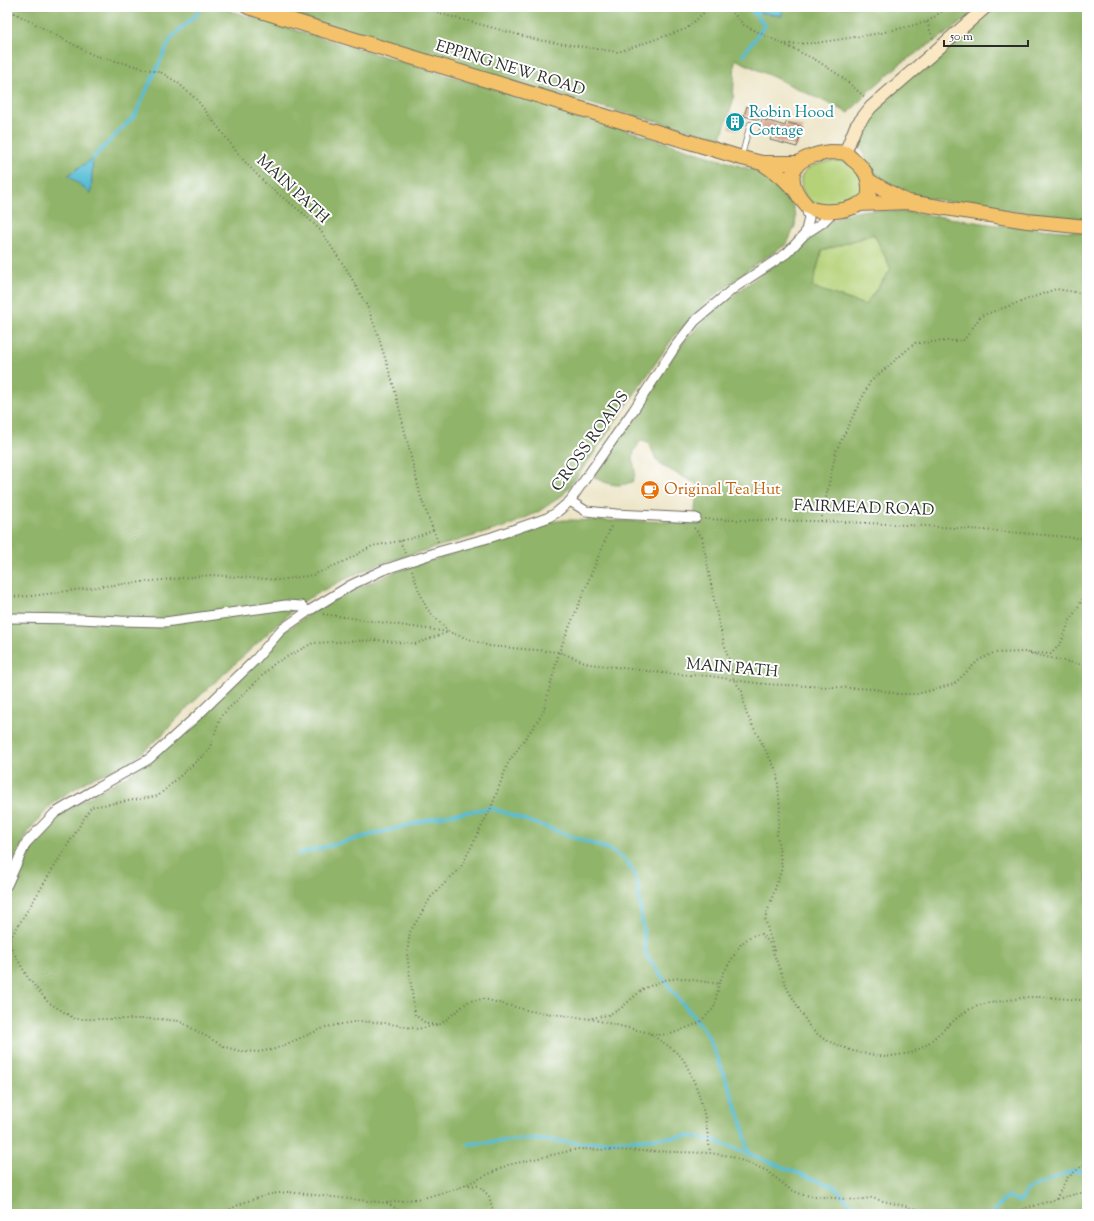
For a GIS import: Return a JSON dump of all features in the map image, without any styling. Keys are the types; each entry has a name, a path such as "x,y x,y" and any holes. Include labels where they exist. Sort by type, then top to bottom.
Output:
{"main road":[{"name":"EPPING NEW ROAD","path":"248,7 742,158 762,163 798,163"},
{"path":"830,152 845,153 862,167 867,174 869,181 869,195 864,202 834,211 818,212 809,209 794,189 792,181 792,173 798,163 812,156 830,152"},
{"name":"EPPING NEW ROAD","path":"762,163 782,177 794,189"},
{"path":"869,181 908,202"},
{"path":"859,204 908,202 1027,221 1087,227"}],"street":[{"path":"845,153 856,126 873,105 986,7"},
{"path":"805,205 808,218 805,234"},
{"name":"CROSS ROADS","path":"7,885 26,843 55,813 149,759 199,714 256,659 281,630 307,612 351,585 383,570 441,551 492,537 547,518 556,513 570,501 677,344 695,321 734,288 787,253 805,234 822,223 834,211"},
{"path":"570,501 586,511 696,518"},
{"path":"7,618 165,622 286,605 302,606 307,612"}],"lane":[{"path":"742,158 750,124"}],"path":[{"path":"422,7 449,16 538,40 618,52 686,29 710,7"},
{"path":"727,7 744,25 816,60 839,75 873,105"},
{"path":"784,44 816,43 881,33 927,22 948,7"},
{"name":"MAIN PATH","path":"7,9 93,55 162,73 178,83 198,100 244,160 267,186 304,214 320,230 347,270 367,306 377,332 394,387 421,498 441,551"},
{"path":"927,22 937,49"},
{"path":"821,521 836,451 870,382 915,343 964,340 981,316 1056,289 1087,294"},
{"path":"441,1024 427,1024 415,1015 407,954 410,932 431,897 461,867 491,808 508,763 543,713 559,652 616,514"},
{"path":"686,518 702,537 718,620 734,680 742,691 746,713 777,772 780,809 777,835 782,868 765,918 778,966"},
{"name":"FAIRMEAD ROAD","path":"696,518 760,521 821,521 1002,531 1087,539"},
{"path":"7,597 32,596 104,586 211,575 279,580 313,575 347,560 372,546 400,541 434,530"},
{"name":"MAIN PATH","path":"408,562 427,609 449,632 489,646 559,652 590,664 672,674 711,676 734,680 811,687 875,689 898,694 917,694 954,684 979,660 993,653 1024,652 1087,666"},
{"path":"1024,652 1051,654 1061,643 1069,622 1087,592"},
{"path":"307,612 449,632"},
{"path":"8,942 90,807 158,796 209,750 221,716 275,663 313,643 377,640 415,644 449,632"},
{"path":"8,942 28,978 48,1002 75,1019 159,1019 179,1021 225,1047 240,1051 258,1052 275,1049 326,1027 359,1021 385,1023 418,1029 441,1024 469,1001 484,999 530,1011 591,1018 658,1035 671,1034 699,1023 714,1008 719,984 724,972 741,944 751,936 761,934 769,942 788,990 811,1028 825,1040 853,1051 885,1057 911,1053 926,1046 957,1018 970,1009 983,1004 1040,997 1080,1000 1087,1003"},
{"path":"7,935 7,947"},
{"path":"591,1018 608,1016 620,1009 643,989 664,980 680,978 719,984"},
{"path":"647,1032 666,1044 682,1059 689,1070 698,1092 705,1116 710,1153"},
{"path":"219,1214 245,1202 270,1194 288,1192 386,1203 423,1198 464,1186 508,1165 578,1149 710,1153 730,1156 767,1171 791,1190 803,1195 856,1200 872,1198 938,1214"},
{"path":"1056,1199 1067,1178 1087,1162"},
{"path":"464,1186 479,1186 489,1196 494,1214"},
{"path":"987,1214 1008,1213 1087,1192"},
{"path":"386,1203 405,1214"}],"green space":[{"path":"7,7 217,7 528,99 762,173 778,186 792,204 796,217 795,226 787,244 757,263 708,301 675,335 589,460 563,495 538,512 508,526 379,564 339,582 302,602 188,707 162,735 130,763 90,779 54,802 30,829 7,870"},
{"path":"268,7 759,7 758,12 781,16 783,7 981,7 950,31 900,64 868,92 849,113 735,59 733,101 721,138 568,98"},
{"path":"996,7 1087,7 1087,220 986,208 915,196 890,190 877,179 865,160 860,142 861,126 906,77"},
{"path":"832,161 843,162 851,165 864,178 862,193 858,197 827,207 809,201 802,188 801,178 803,173 811,167"},
{"path":"866,210 909,212 996,225 1087,233 1087,1214 7,1214 7,888 39,838 55,818 132,773 288,629 317,608 352,590 395,572 550,522 564,520 696,522 695,511 697,484 658,462 648,442 641,440 634,453 633,461 635,472 632,482 617,485 603,482 593,477 650,389 683,343 710,314 787,256 811,235 844,214","holes":["874,234 891,269 865,305 812,287 822,251"]},
{"path":"874,234 891,269 865,305 811,287 822,251"}],"water":[{"path":"759,7 783,7 782,16 758,12"},
{"path":"93,158 91,194 68,175"}],"building":[{"path":"747,106 762,110 759,120 744,116"},
{"name":"Robin Hood Cottage","path":"732,114 741,116 738,130 729,128"},
{"path":"762,119 785,126 786,122 803,127 797,147 770,140 772,135 759,131"}],"waterway":[{"path":"93,158 135,115 171,38 198,13 200,7"},
{"path":"743,55 765,25 752,11 758,12"},
{"path":"298,854 447,815 491,808 608,849 624,859 635,874 639,894 646,955 709,1038 742,1123 749,1154 835,1187 845,1198"},
{"path":"468,1144 527,1139 583,1143 690,1136 713,1140 749,1154"},
{"path":"991,1214 1007,1197 1018,1201 1023,1198 1026,1190 1072,1171 1076,1171"},
{"path":"1077,1171 1087,1172"},
{"path":"847,1200 857,1211 874,1214"}],"place":[{"name":"Robin Hood Cottage","path":"735,122"},
{"name":"Original Tea Hut","path":"650,490"}]}
